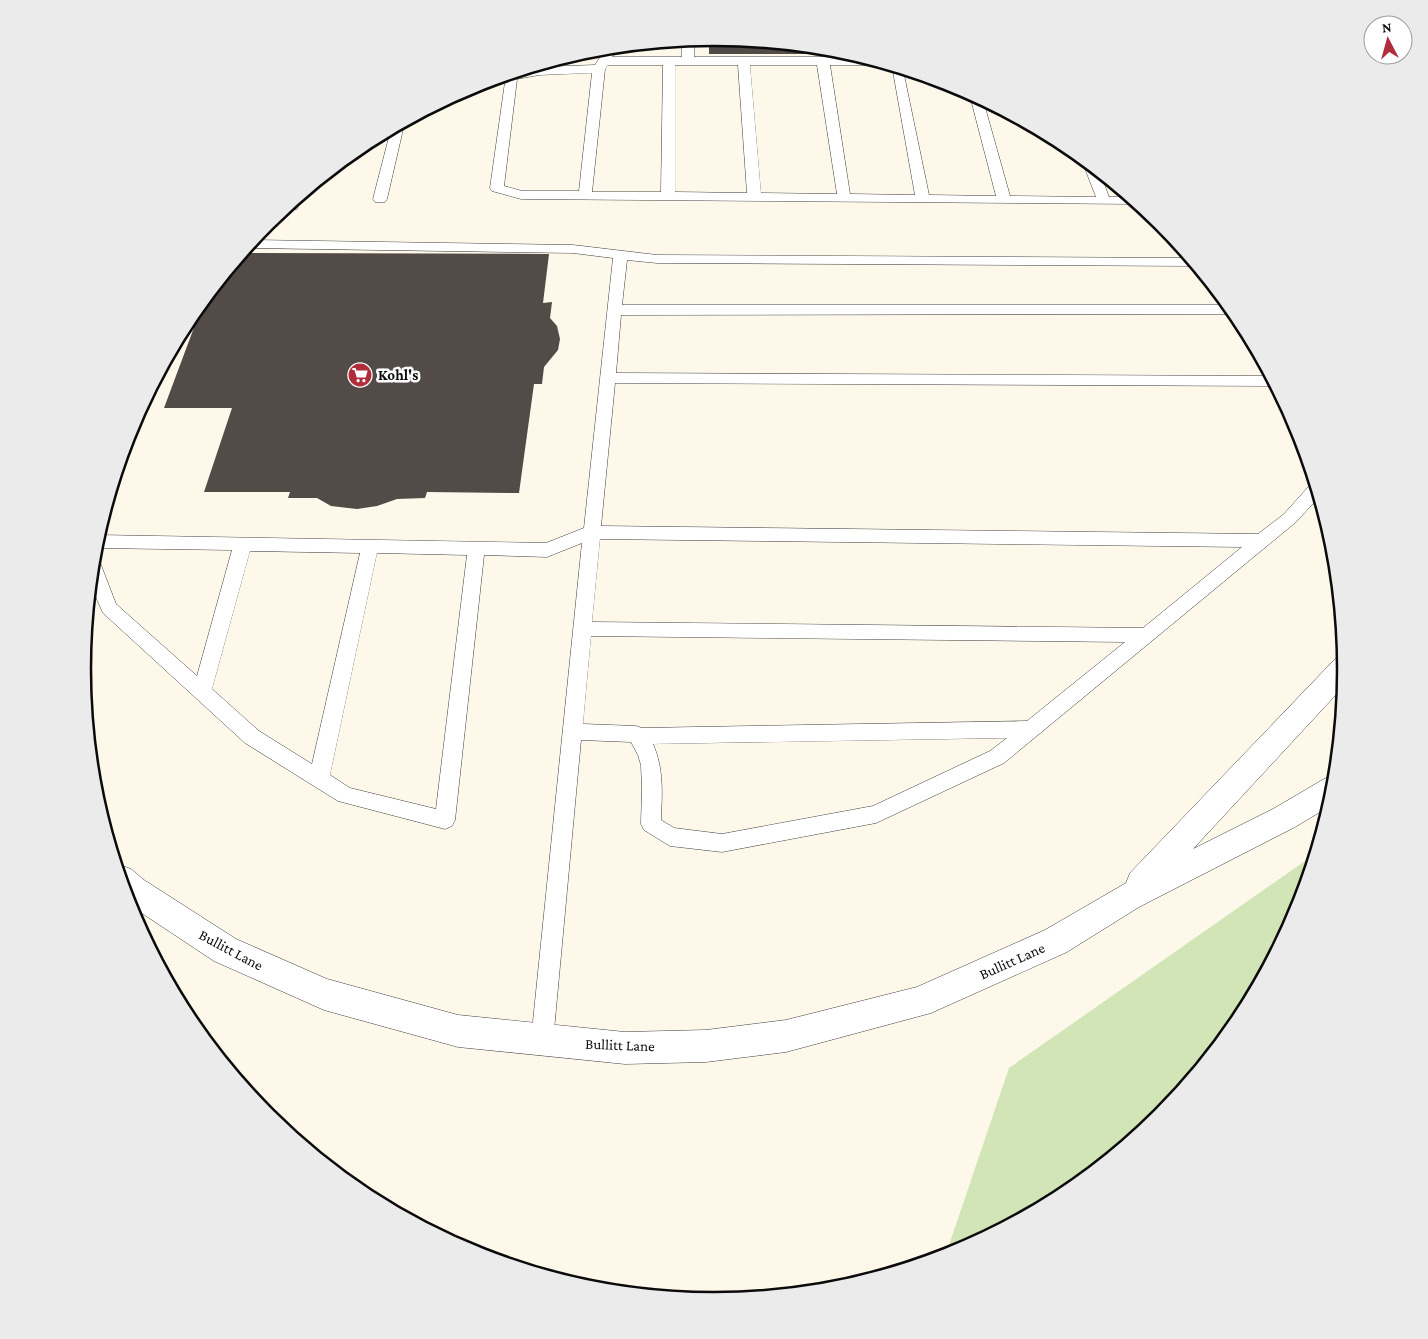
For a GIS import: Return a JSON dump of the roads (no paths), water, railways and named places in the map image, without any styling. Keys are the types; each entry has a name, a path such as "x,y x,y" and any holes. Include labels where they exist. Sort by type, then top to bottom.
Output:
{"street":[{"name":"Bullitt Lane","path":"1128,897 1337,676"},
{"name":"Bullitt Lane","path":"131,888 225,950 324,994 458,1031 542,1041 634,1048 706,1046 786,1036 919,1002 1056,941 1128,897 1284,818 1324,794"}],"lane":[{"path":"688,47 688,61"},
{"path":"585,195 602,65 608,56"},
{"path":"668,61 668,196"},
{"path":"540,71 668,61 849,61"},
{"path":"744,61 754,197"},
{"path":"822,61 844,198"},
{"path":"898,74 923,199"},
{"path":"507,82 497,188 521,195 1125,201"},
{"path":"979,106 1004,200"},
{"path":"380,199 396,134"},
{"path":"1095,177 1104,200"},
{"path":"259,244 573,249 657,259 1185,262"},
{"path":"542,1041 620,256"},
{"path":"614,310 1223,310"},
{"path":"608,378 1266,381"},
{"path":"638,736 645,746 652,765 651,824 670,837 722,843 876,814 997,757 1290,518 1312,494"},
{"path":"105,541 547,550 592,532 1261,541"},
{"path":"202,692 243,544"},
{"path":"319,778 370,546"},
{"path":"97,580 109,608 252,737 346,794 445,820 476,549"},
{"path":"583,629 1147,636"},
{"path":"573,732 636,734 638,736 1032,729"}],"place":[{"name":"Kohl's","path":"360,375"}]}
